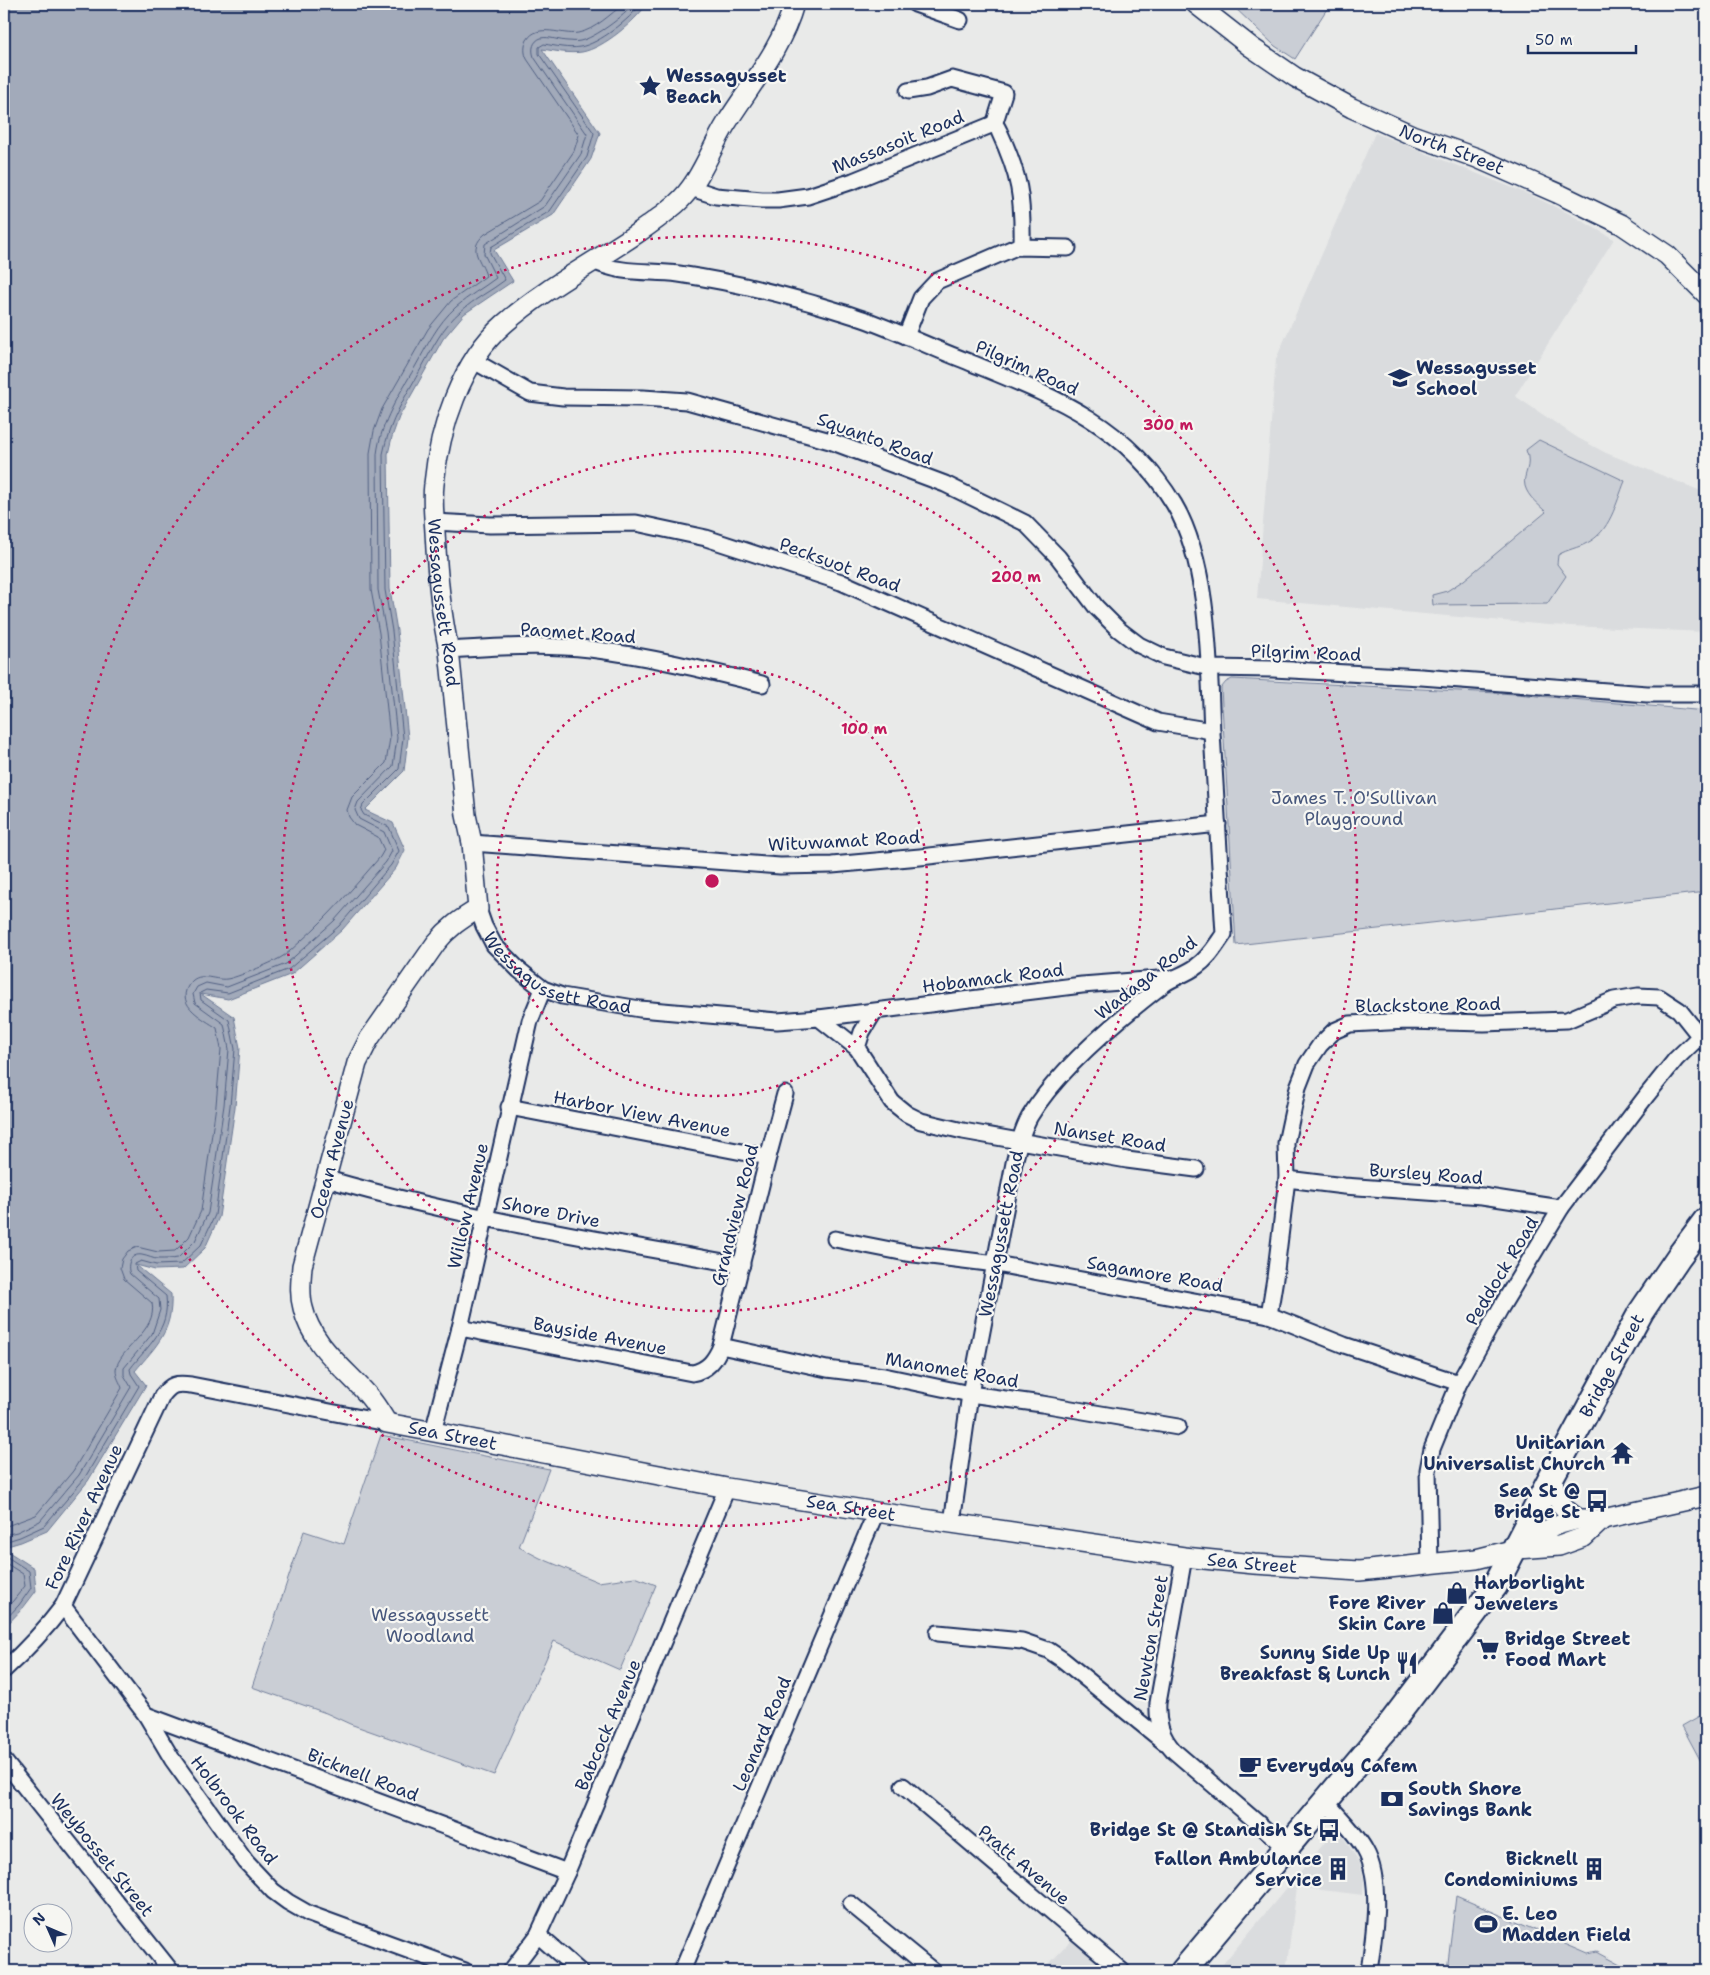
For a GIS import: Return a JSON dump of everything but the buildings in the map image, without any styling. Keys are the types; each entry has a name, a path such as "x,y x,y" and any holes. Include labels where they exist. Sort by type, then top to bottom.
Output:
{"main road":[{"name":"Bridge Street","path":"1183,1971 1402,1709 1495,1586 1641,1312 1678,1256 1706,1220"}],"street":[{"name":"Wessagussett Road","path":"794,4 776,49 726,124 691,188 678,203 544,294 504,324 493,334 474,361 458,391 439,447 433,486 437,567 444,630 449,650 478,909 494,945 519,970 542,989 562,996 640,1009 777,1020 819,1018 857,1048 882,1090 892,1102 907,1114 921,1121 936,1125 1019,1141 970,1394 952,1523"},
{"path":"915,4 960,20"},
{"name":"North Street","path":"1196,4 1251,47 1296,76 1352,108 1412,136 1477,158 1557,193 1621,224 1667,255 1706,294"},
{"path":"908,91 927,88 952,79 1004,92 994,126 997,128 1011,157 1020,188 1023,218 1022,246"},
{"name":"Massasoit Road","path":"691,188 711,195 762,200 808,196 853,181 988,125 994,126"},
{"path":"906,336 921,298 937,282 1022,246 1068,248"},
{"name":"Pilgrim Road","path":"594,261 606,268 620,271 675,274 764,290 864,319 1055,398 1117,437 1142,460 1174,505 1187,533 1200,584 1210,668 1413,676 1647,694 1706,694"},
{"name":"Squanto Road","path":"474,361 530,393 563,397 643,398 687,401 830,441 945,484 1024,523 1058,557 1096,607 1118,629 1139,645 1164,657 1210,668"},
{"name":"Pecksuot Road","path":"434,522 490,525 636,523 706,538 841,582 1158,722 1212,731"},
{"name":"Paomet Road","path":"449,650 506,647 588,649 659,659 762,684"},
{"name":"Wadaga Road","path":"1019,1141 1030,1116 1054,1084 1082,1055 1136,1006 1172,978 1197,966 1212,952 1224,934 1210,668"},
{"name":"Wituwamat Road","path":"472,843 780,866 822,865 920,857 1218,824"},
{"name":"Ocean Avenue","path":"386,1423 368,1395 321,1344 310,1329 303,1309 300,1291 302,1266 358,1063 369,1039 436,943 458,920 478,909"},
{"name":"Hobamack Road","path":"819,1018 1082,985 1172,978"},
{"name":"Willow Avenue","path":"433,1432 460,1328 530,1021 542,989"},
{"name":"Blackstone Road","path":"1269,1315 1276,1278 1287,1179 1286,1143 1301,1080 1307,1064 1320,1044 1334,1031 1350,1024 1408,1021 1484,1023 1567,1020 1614,1000 1638,996 1658,996 1679,1010 1703,1040"},
{"path":"857,1048 862,1032 874,1012"},
{"name":"Peddock Road","path":"1430,1564 1428,1470 1432,1449 1459,1383 1561,1208 1676,1059 1703,1040"},
{"name":"Grandview Road","path":"721,1346 785,1094"},
{"name":"Harbor View Avenue","path":"509,1107 768,1157"},
{"name":"Nanset Road","path":"1019,1141 1127,1160 1196,1169"},
{"name":"Shore Drive","path":"327,1178 378,1193 484,1218 742,1265"},
{"name":"Bursley Road","path":"1287,1179 1344,1186 1482,1196 1561,1208"},
{"name":"Sagamore Road","path":"835,1239 906,1253 996,1264 1269,1315 1344,1344 1459,1383"},
{"name":"Bayside Avenue","path":"460,1328 692,1373 702,1371 710,1365 721,1346"},
{"name":"Manomet Road","path":"721,1346 827,1369 884,1376 970,1394 1178,1426"},
{"name":"Fore River Avenue","path":"4,1670 47,1628 62,1606 162,1396 171,1385 177,1383 191,1385"},
{"name":"Sea Street","path":"191,1385 728,1488 876,1512 1184,1557 1359,1571 1476,1559 1516,1549 1559,1546 1584,1537 1603,1519"},
{"path":"1554,1474 1554,1492 1558,1501 1568,1513 1579,1519"},
{"name":"Babcock Avenue","path":"511,1971 538,1935 567,1872 728,1488"},
{"name":"Sea Street","path":"1516,1549 1556,1525 1579,1519 1603,1519 1706,1496"},
{"name":"Leonard Road","path":"682,1971 876,1512"},
{"name":"Newton Street","path":"1184,1557 1158,1703 1157,1719 1161,1732 1169,1746 1287,1848"},
{"name":"Holbrook Road","path":"62,1606 146,1715 172,1759 246,1862 260,1878 280,1896 309,1914 465,1971"},
{"path":"938,1633 1022,1641 1048,1650 1169,1746"},
{"name":"Bicknell Road","path":"146,1715 567,1872"},
{"name":"Weybosset Street","path":"4,1761 171,1971"},
{"name":"Pratt Avenue","path":"903,1786 1122,1971"},
{"path":"1326,1802 1350,1829 1365,1850 1376,1880 1373,1940 1369,1971"},
{"path":"851,1904 933,1971"},
{"path":"538,1935 579,1971"}],"shaded area":[{"name":"Wessagusset School","path":"1375,133 1528,194 1568,213 1614,239 1515,396 1578,438 1606,453 1706,493 1706,632 1548,625 1257,599 1276,359"},
{"path":"1337,1828 1360,1863 1364,1880 1363,1895 1297,1887 1286,1971 1217,1971"},
{"path":"1072,1940 1108,1971 1042,1971"}],"green space":[{"path":"1231,4 1330,4 1295,59 1275,46"},
{"path":"1539,440 1625,481 1607,524 1595,538 1584,545 1558,555 1557,564 1566,576 1547,604 1433,605 1432,595 1447,591 1464,580 1546,512 1534,501 1524,482 1528,466 1526,450"},
{"name":"James T. O'Sullivan Playground","path":"1232,679 1516,694 1706,711 1706,892 1236,945 1221,688"},
{"name":"Wessagussett Woodland","path":"381,1435 549,1469 519,1547 540,1558 598,1582 635,1577 656,1585 620,1670 554,1641 494,1775 252,1687 304,1531 344,1544"},
{"path":"1703,1714 1706,1721 1706,1771 1682,1726"},
{"name":"E. Leo Madden Field","path":"1456,1896 1588,1953 1597,1951 1634,1971 1447,1971"}],"water":[{"path":"4,4 647,4 618,33 591,49 572,53 542,49 600,133 591,159 553,215 494,250 513,281 464,314 443,339 399,417 392,437 388,454 390,589 397,631 408,738 404,771 365,810 393,823 405,850 396,868 342,930 292,974 228,999 201,994 234,1017 240,1048 235,1107 219,1217 205,1248 183,1269 155,1270 136,1265 171,1294 169,1318 162,1337 135,1371 146,1385 88,1481 47,1531 4,1547"},
{"path":"4,1549 34,1568 36,1591 4,1628"}],"place":[{"name":"Wessagusset Beach","path":"650,86"},
{"name":"Wessagusset School","path":"1400,378"},
{"name":"Unitarian Universalist Church","path":"1622,1453"},
{"name":"Sea St @ Bridge St","path":"1597,1501"},
{"name":"Harborlight Jewelers","path":"1457,1593"},
{"name":"Fore River Skin Care","path":"1443,1613"},
{"name":"Bridge Street Food Mart","path":"1488,1649"},
{"name":"Sunny Side Up Breakfast & Lunch","path":"1407,1663"},
{"name":"Everyday Cafem","path":"1250,1766"},
{"name":"South Shore Savings Bank","path":"1392,1799"},
{"name":"Bridge St @ Standish St","path":"1329,1830"},
{"name":"Fallon Ambulance Service","path":"1338,1869"},
{"name":"Bicknell Condominiums","path":"1594,1869"},
{"name":"E. Leo Madden Field","path":"1486,1924"}]}
